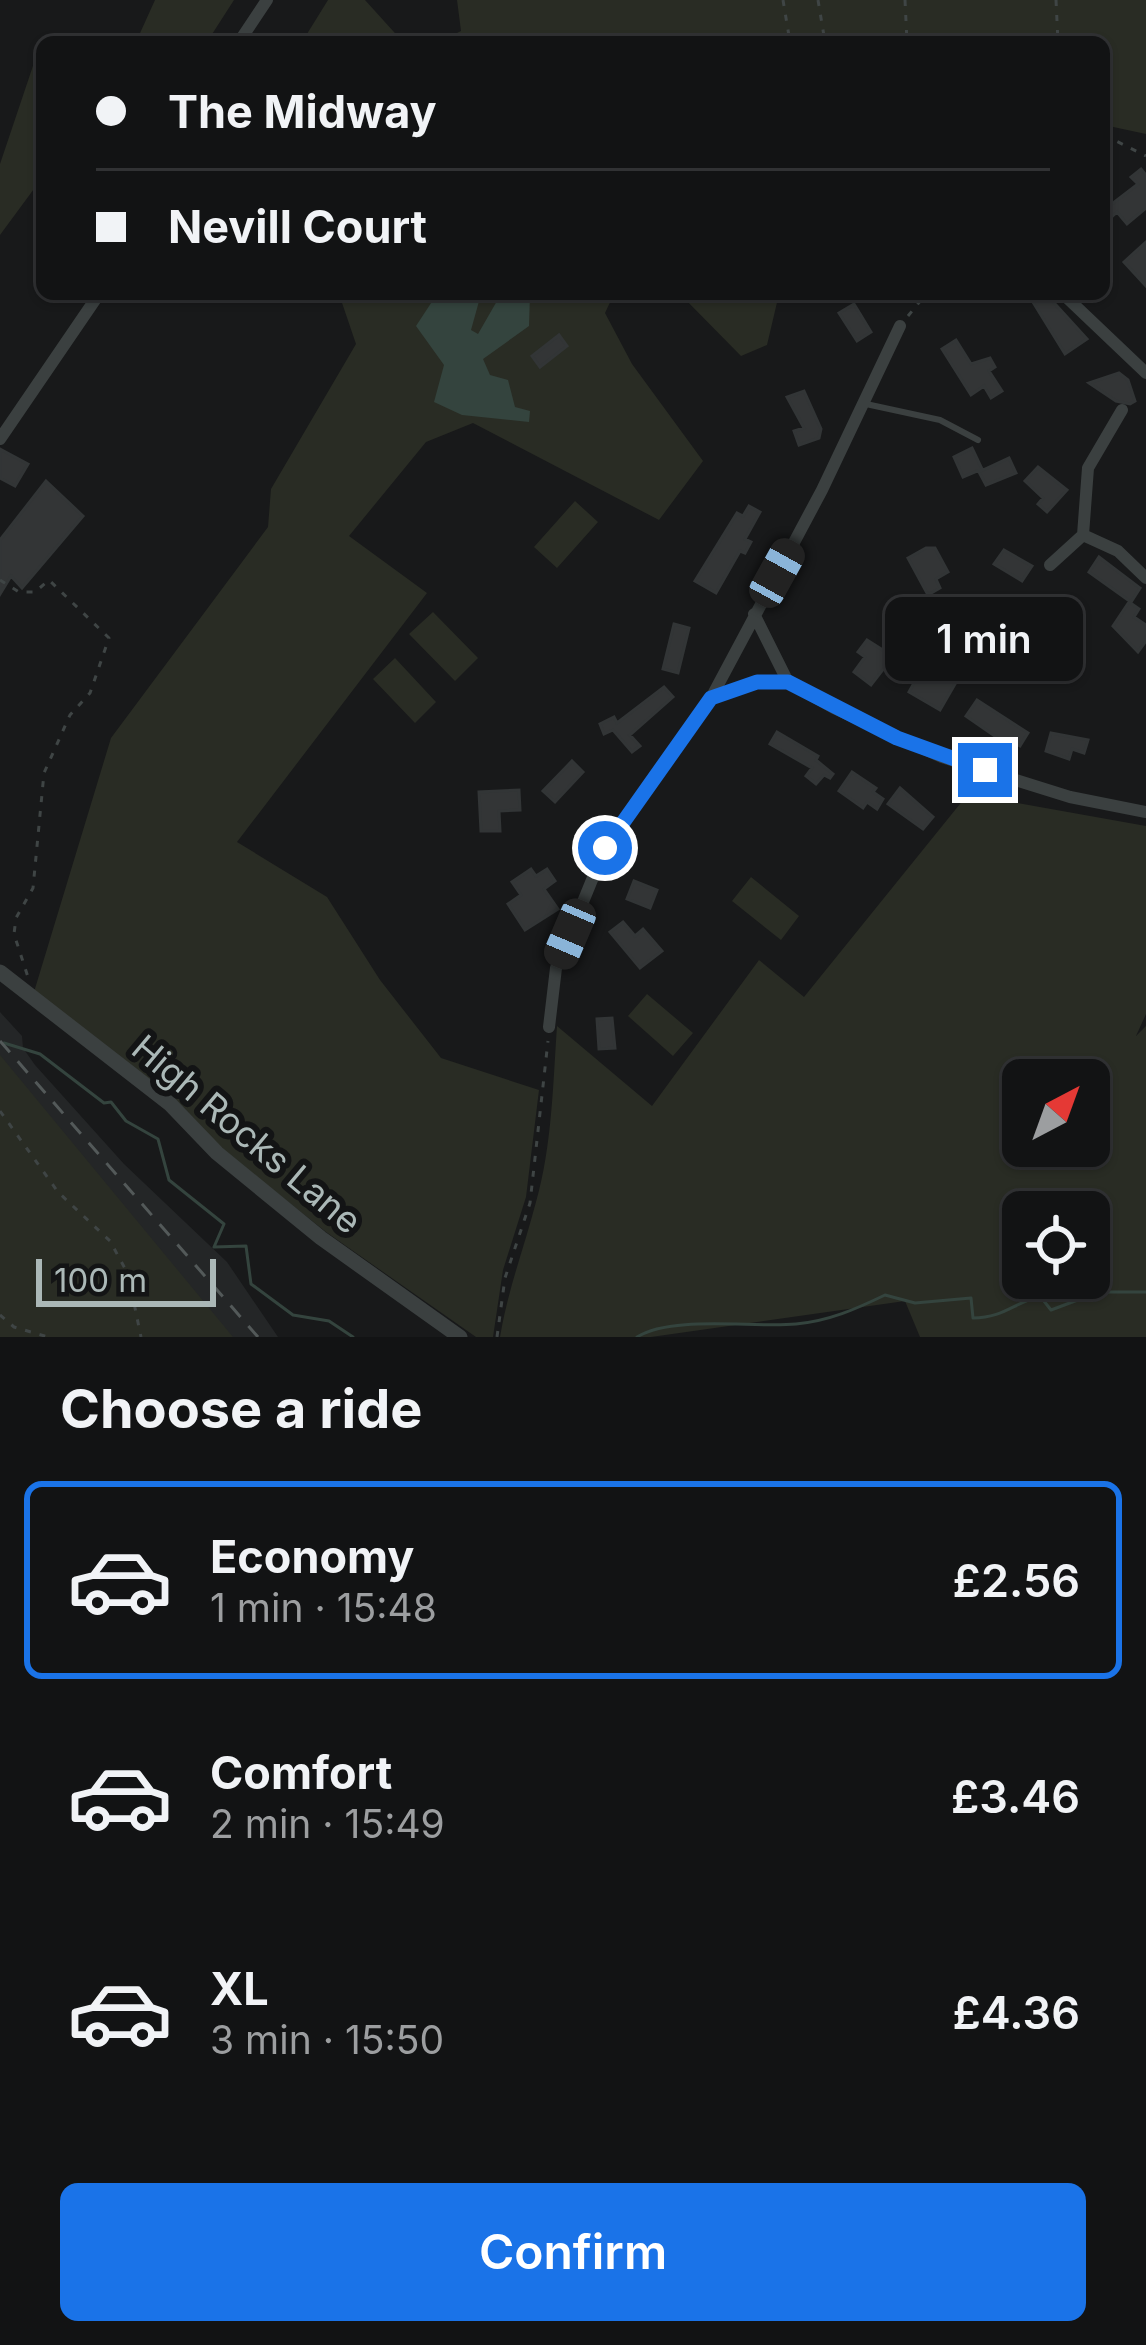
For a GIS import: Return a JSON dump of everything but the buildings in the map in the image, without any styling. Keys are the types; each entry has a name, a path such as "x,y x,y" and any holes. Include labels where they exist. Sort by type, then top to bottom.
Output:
{"street":[{"path":"242,36 267,0"},
{"path":"0,439 95,300"},
{"path":"1069,300 1146,374"},
{"path":"550,1028 556,968 605,848 711,698 900,326"},
{"path":"1050,565 1083,535 1088,468 1122,410"},
{"path":"1083,535 1118,551 1146,578"},
{"path":"754,614 788,682"},
{"path":"711,698 757,682 788,682 942,757 1070,797 1146,812"},
{"name":"High Rocks Lane","path":"0,972 170,1103 217,1153 321,1238 460,1337"}],"lane":[{"path":"863,403 940,420 978,440"}],"path":[{"path":"783,0 789,36"},
{"path":"818,0 824,36"},
{"path":"905,0 907,36"},
{"path":"1056,0 1058,36"},
{"path":"1110,138 1146,155"},
{"path":"900,326 921,300"},
{"path":"0,580 29,592 49,580 109,638 89,693 70,715 44,773 33,888 16,918 14,934 29,975 19,987"},
{"path":"496,1337 505,1278 530,1203 550,1028"},
{"path":"0,1111 58,1192 110,1241 128,1274 141,1337"},
{"path":"0,1315 14,1327 48,1337"}],"shaded area":[{"path":"155,0 234,0 211,36 139,36"},
{"path":"328,0 365,0 398,36 306,36"},
{"path":"457,0 1146,0 1146,134 1110,126 1110,36 451,36 461,31"},
{"path":"36,57 36,186 0,235 0,164"},
{"path":"341,300 611,300 605,313 632,364 703,461 659,520 473,423 426,442 349,536 427,593 237,842 327,897 380,980 441,1058 539,1090 526,1197 503,1270 493,1337 476,1337 326,1232 223,1150 183,1107 34,992 111,738 268,527 271,489 356,344"},
{"path":"433,300 479,300 471,330 478,334 498,300 530,300 529,326 483,359 490,375 508,380 515,407 530,411 529,422 462,415 434,402 444,365 416,326"},
{"path":"686,300 778,300 767,345 741,356"},
{"path":"575,501 598,522 557,568 534,547"},
{"path":"433,612 478,658 455,681 409,634"},
{"path":"395,658 436,702 415,723 373,679"},
{"path":"968,794 1146,826 1146,1014 1136,1036 1146,1026 1146,1337 920,1337 905,1301 651,1337 500,1337 545,1159 557,1026 652,1106 759,960 804,997"},
{"path":"751,877 799,916 781,940 732,901"},
{"path":"647,994 693,1033 673,1056 628,1016"},
{"path":"0,1012 22,1036 23,1048 35,1065 124,1164 227,1262 278,1337 225,1337 0,1073"},
{"path":"0,1055 233,1337 0,1337"}],"waterway":[{"path":"4,1043 40,1054 104,1103 111,1102 126,1121 158,1139 169,1180 224,1224 214,1247 246,1246 251,1284 293,1315 329,1321 353,1337"},
{"path":"637,1337 691,1324 808,1322 842,1314 885,1295 915,1303 971,1298 973,1318 992,1316 1040,1296 1051,1310 1099,1292 1146,1292"}],"railway":[{"path":"0,1041 258,1337"}],"route":[{"path":"605,848 711,698 757,682 788,682 897,738 985,770"}]}
